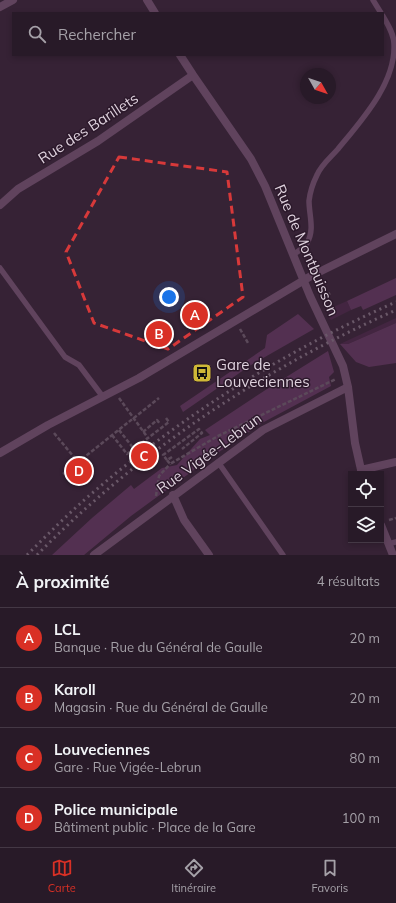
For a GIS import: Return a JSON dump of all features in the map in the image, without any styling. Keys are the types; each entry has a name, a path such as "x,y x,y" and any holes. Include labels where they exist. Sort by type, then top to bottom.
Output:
{"street":[{"path":"0,7 13,0"},
{"path":"149,1 154,12"},
{"name":"Rue de Montbuisson","path":"181,56 251,159 265,186 293,255 305,280 310,296 346,375 355,443 362,471"},
{"name":"Rue des Barillets","path":"0,205 18,190 98,141 193,75"},
{"path":"0,453 48,425 103,398 305,280 396,234"},
{"name":"Rue Vigée-Lebrun","path":"94,555 262,430 348,387"},
{"path":"365,471 396,462"},
{"path":"173,495 184,520 209,555"},
{"path":"384,530 392,543 391,554"}],"lane":[{"path":"373,0 380,12"},
{"path":"293,255 304,247 308,241 311,223 309,202 310,191 317,173 368,112 386,81 393,62 394,43 390,29 384,18"},
{"path":"0,268 65,357 79,365 103,398"},
{"path":"218,462 283,555"}],"path":[{"path":"321,297 331,293"},
{"path":"235,322 248,343"},
{"path":"156,497 159,476 170,464 218,436 332,380 346,375"},
{"path":"114,391 148,438"},
{"path":"63,474 159,398"},
{"path":"112,435 127,454 169,422 166,418"},
{"path":"143,432 158,420 160,424"},
{"path":"48,425 78,462"},
{"path":"170,464 163,456 199,429 202,433 182,449"},
{"path":"119,430 134,449"},
{"path":"167,460 172,457"}],"highlighted area":[{"path":"119,157 227,172 243,297 168,349 94,323 66,252"}],"shaded area":[{"path":"396,278 396,295 363,310 361,306 351,310 347,301"},
{"path":"347,301 351,310 331,320 327,316 331,308"},
{"path":"298,314 314,329 251,365 183,412 180,406 265,348 267,335"},
{"path":"396,318 396,323 348,344 340,344"},
{"path":"396,323 396,363 369,367 356,362 340,344 348,344"},
{"path":"328,351 334,372 329,377 331,386 262,423 213,456 131,516 84,555 52,555 131,485 134,489 162,468 177,465 200,439 210,435 205,430"}],"railway":[{"path":"27,555 75,508 154,443 192,416 231,390 312,343 396,302"},
{"path":"37,555 76,517 117,481 160,447 205,416 251,386 298,359 347,333 396,310"}],"place":[{"name":"LCL","path":"195,315"},
{"name":"Karoll","path":"159,334"},
{"name":"Gare de Louveciennes","path":"202,373"},
{"name":"Louveciennes","path":"144,456"},
{"name":"Police municipale","path":"79,471"}]}
